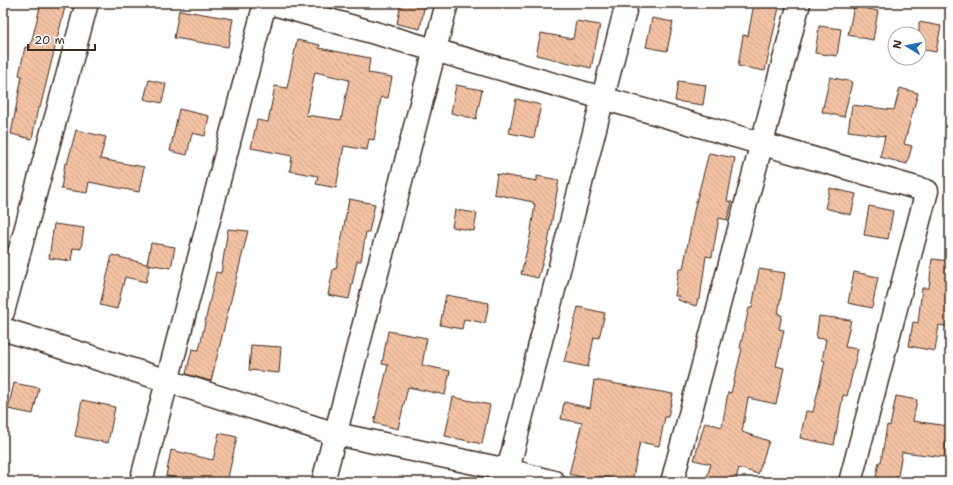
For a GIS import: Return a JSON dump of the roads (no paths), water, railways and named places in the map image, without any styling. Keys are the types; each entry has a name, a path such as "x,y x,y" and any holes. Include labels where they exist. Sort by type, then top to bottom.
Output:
{"street":[{"path":"3,312 87,3"},
{"path":"141,482 265,3"},
{"path":"270,3 927,191 850,482"},
{"path":"323,482 447,3"},
{"path":"507,476 627,3"},
{"path":"672,482 800,3"},
{"path":"3,329 336,434 507,476 554,482"}]}
